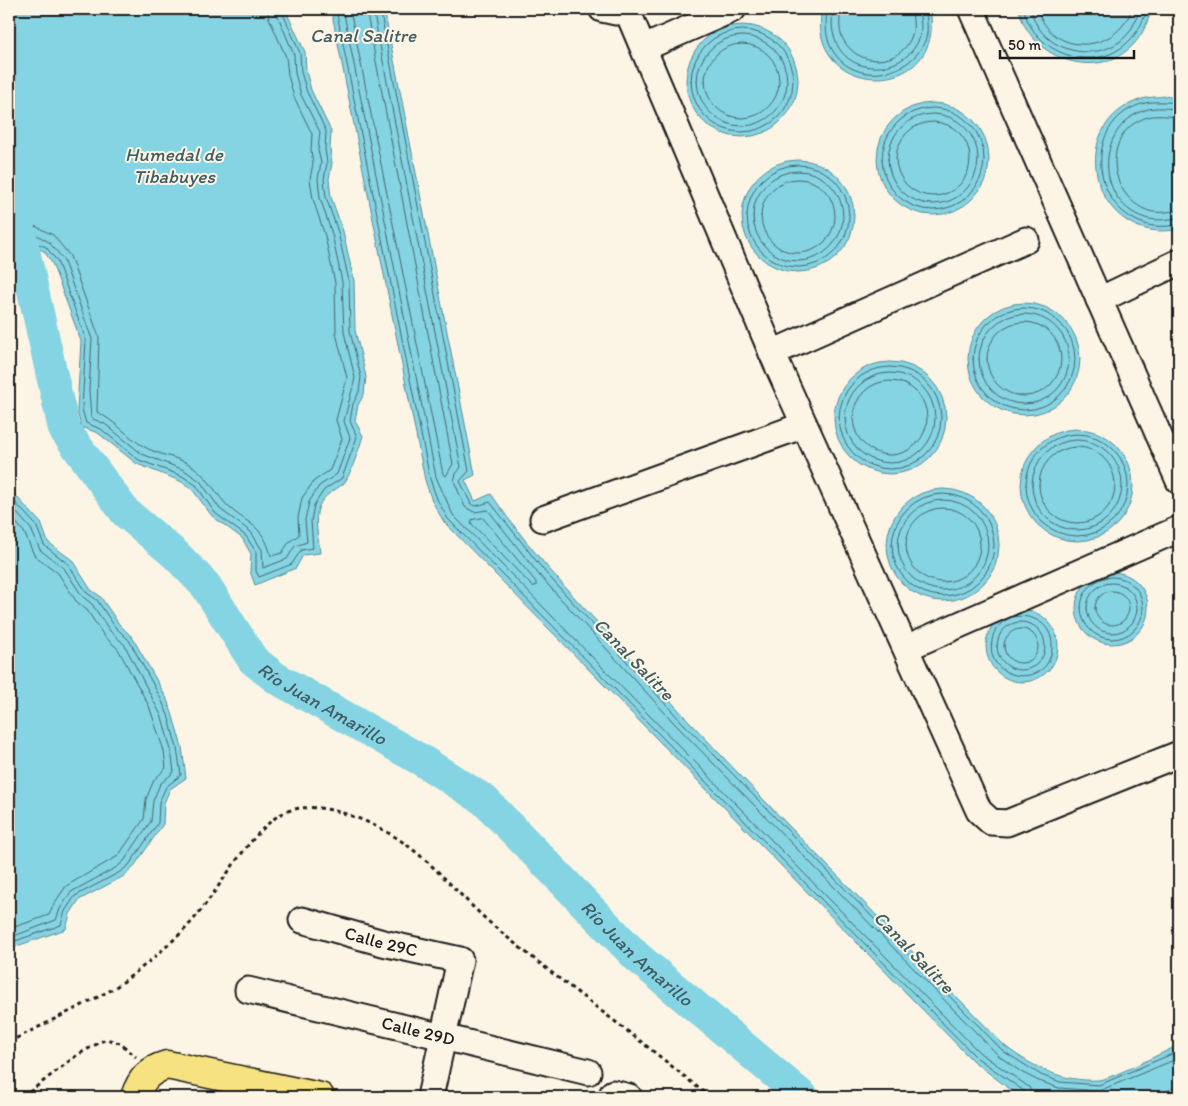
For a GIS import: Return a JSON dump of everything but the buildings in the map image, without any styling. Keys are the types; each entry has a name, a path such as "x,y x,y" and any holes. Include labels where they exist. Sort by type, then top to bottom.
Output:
{"main road":[{"path":"140,1086 155,1068 167,1065 320,1097"}],"street":[{"path":"602,9 616,12 628,9 772,353 979,811 991,822 1007,823 1179,754"},
{"path":"644,48 733,9"},
{"path":"971,9 1179,481"},
{"path":"772,353 1026,240"},
{"path":"1099,300 1179,262"},
{"path":"544,519 804,425"},
{"path":"906,648 1179,530"},
{"name":"Calle 29C","path":"302,920 383,943 460,960 443,1038"},
{"name":"Calle 29D","path":"248,990 588,1072"},
{"path":"430,1097 443,1038"}],"path":[{"path":"23,1097 77,1055 106,1039 120,1043 140,1061 140,1086"}],"water":[{"name":"Humedal de Tibabuyes","path":"9,9 285,9 305,52 306,71 311,90 331,131 330,149 332,163 329,179 331,197 343,231 354,281 355,330 366,377 364,394 358,405 355,421 363,436 355,461 344,483 327,496 319,506 316,524 320,553 303,555 296,568 255,585 250,571 251,554 242,538 212,516 192,489 180,481 137,464 98,433 81,427 77,410 81,341 52,263 44,251 9,236"},
{"name":"Canal Salitre","path":"331,9 384,9 475,475 465,480 475,501 491,494 525,541 544,563 686,718 776,813 1006,1047 1037,1067 1060,1076 1098,1080 1126,1070 1179,1045 1179,1086 1150,1097 1025,1097 1011,1090 973,1061 444,522 432,501 425,480"},
{"path":"822,9 930,9 930,40 918,62 899,74 876,78 853,73 834,60 822,38"},
{"path":"1019,9 1152,9 1142,33 1132,46 1117,57 1100,63 1082,63 1065,59 1049,52 1035,40 1025,26"},
{"path":"742,25 763,29 782,41 794,60 798,81 794,102 782,121 763,133 742,137 721,133 702,121 690,102 686,81 690,60 702,41 721,29"},
{"path":"1165,96 1179,99 1179,229 1150,230 1126,220 1109,203 1098,180 1096,156 1102,133 1117,113 1142,99"},
{"path":"933,103 954,107 973,119 985,138 989,159 985,180 973,199 954,211 933,215 912,211 893,199 881,180 877,159 881,138 893,119 912,107"},
{"path":"798,160 820,164 838,176 850,194 854,216 850,238 838,256 820,268 798,272 776,268 758,256 746,238 742,216 746,194 758,176 776,164"},
{"path":"1024,303 1046,307 1064,319 1076,337 1080,359 1076,381 1064,399 1046,411 1024,415 1002,411 984,399 972,381 968,359 972,337 984,319 1002,307"},
{"path":"890,362 911,366 930,378 942,397 946,418 942,439 930,458 911,470 890,474 869,470 850,458 838,439 834,418 838,397 850,378 869,366"},
{"path":"1077,429 1099,433 1117,445 1129,463 1133,485 1129,507 1117,525 1099,537 1077,541 1055,537 1037,525 1025,507 1021,485 1025,463 1037,445 1055,433"},
{"path":"9,432 15,495 41,523 48,542 72,560 91,590 100,596 119,624 132,637 166,697 182,747 186,778 170,789 164,803 163,824 133,868 124,876 79,900 70,914 66,929 17,946 9,954"},
{"path":"943,489 964,493 983,505 995,524 999,545 995,566 983,585 964,597 943,601 922,597 903,585 891,566 887,545 891,524 903,505 922,493"},
{"path":"1112,572 1132,578 1142,588 1148,608 1142,628 1132,638 1112,644 1092,638 1082,628 1076,608 1082,588 1092,578"},
{"path":"1022,610 1042,616 1052,626 1058,646 1052,666 1042,676 1022,682 1002,676 992,666 986,646 992,626 1002,616"}],"waterway":[{"name":"Río Juan Amarillo","path":"9,193 19,228 64,429 125,512 176,555 206,586 253,660 276,678 421,760 484,800 637,957 803,1097"}]}
